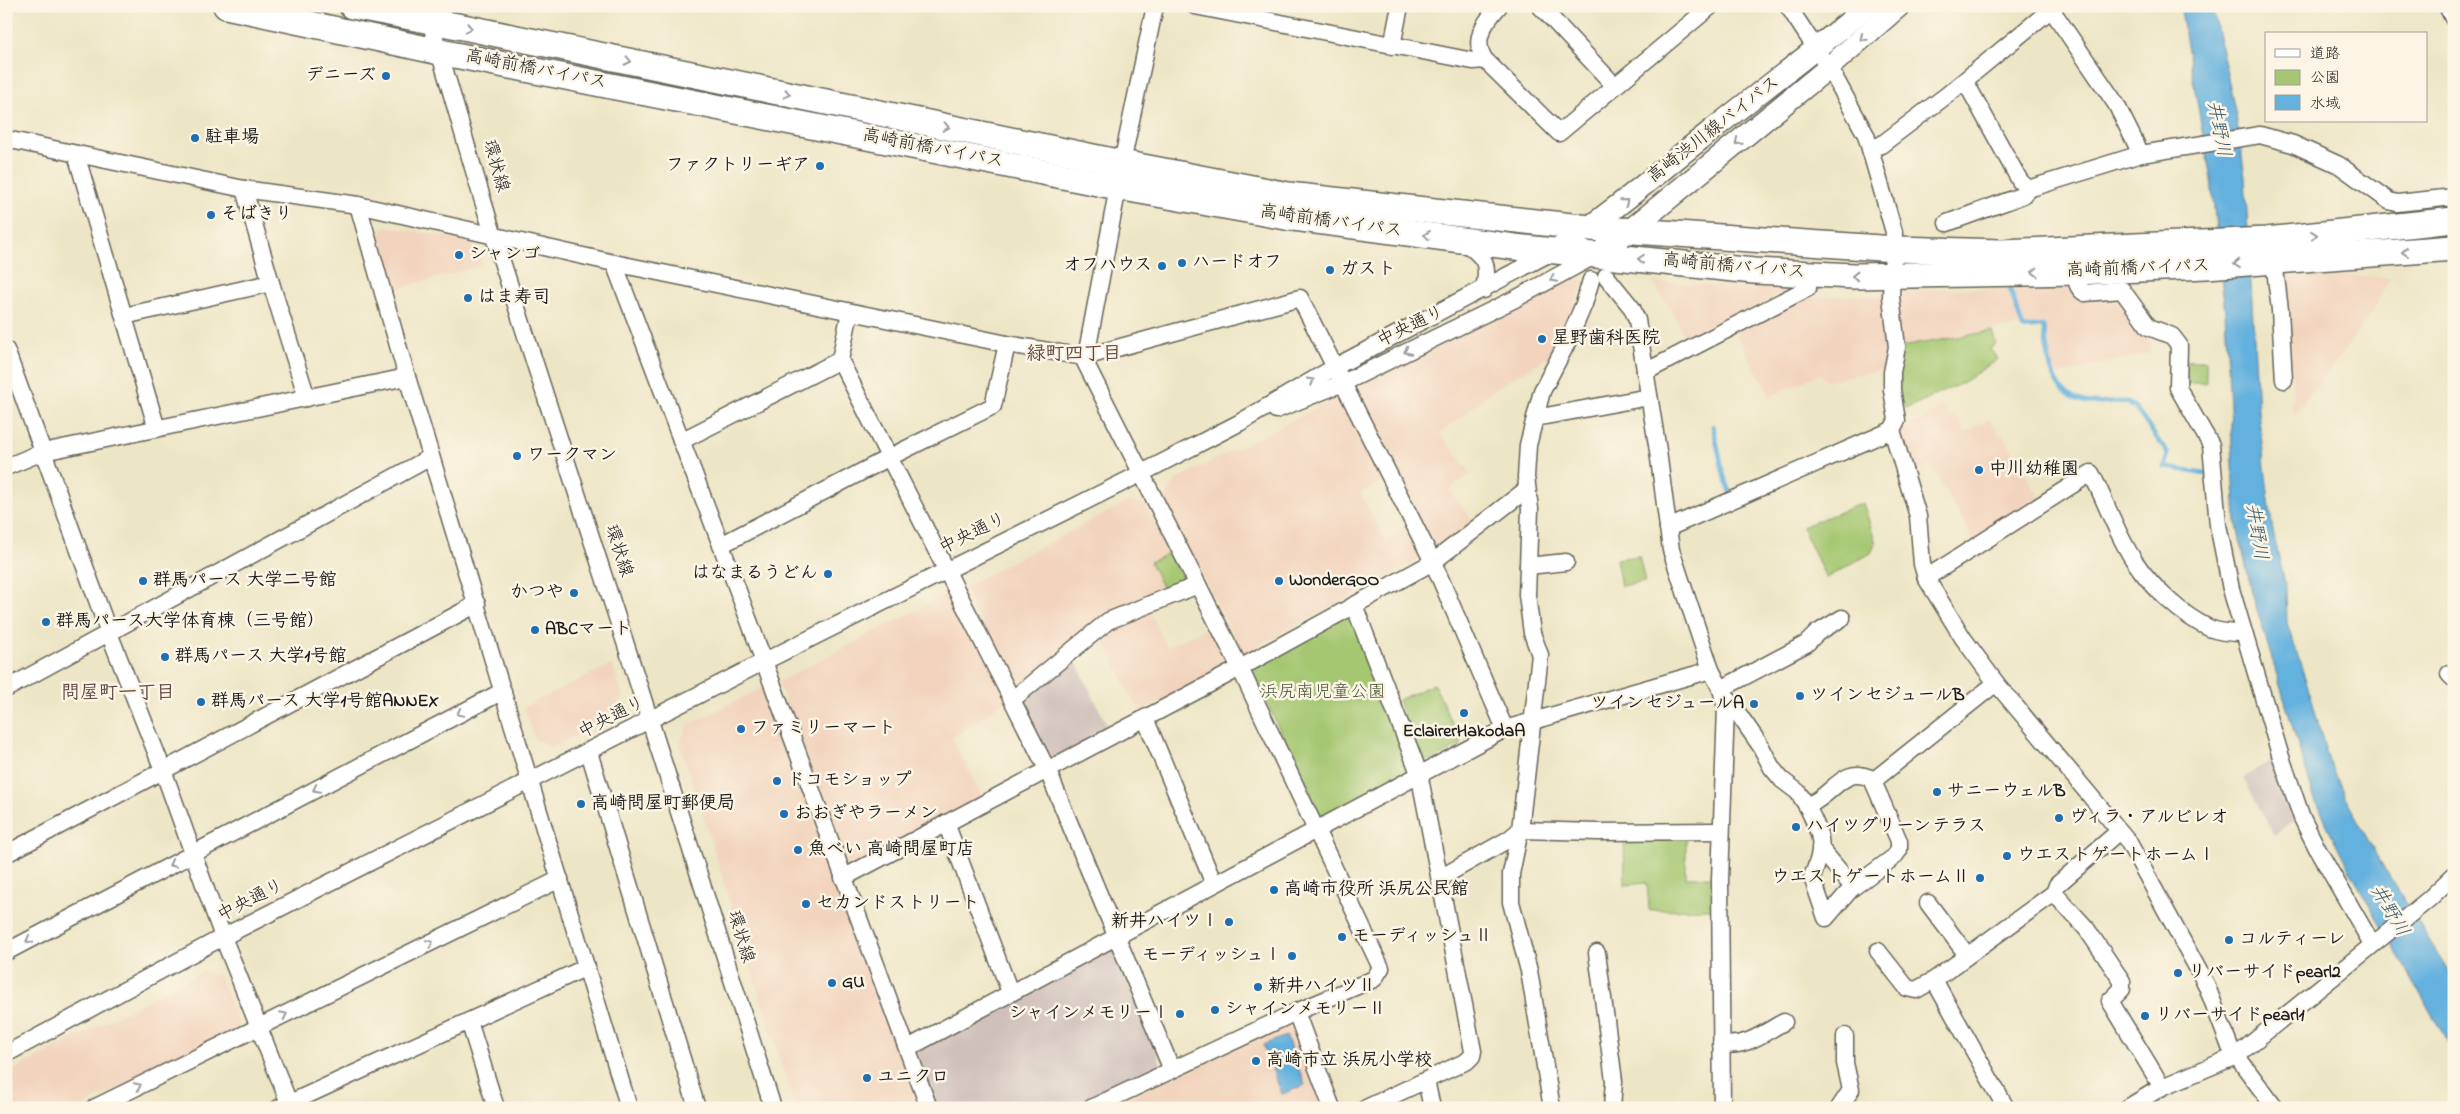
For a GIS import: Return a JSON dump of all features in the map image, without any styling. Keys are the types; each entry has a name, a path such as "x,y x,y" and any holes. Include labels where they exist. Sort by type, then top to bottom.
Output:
{"highway":[{"name":"高崎前橋バイパス","path":"226,6 440,52 1120,175 1590,228 1895,249 2002,252 2205,255 2454,248"},
{"name":"高崎前橋バイパス","path":"352,6 427,13 1120,175 1286,217 1460,240 1556,250 1598,271 1809,275 2074,272 2205,255"},
{"name":"高崎前橋バイパス","path":"2269,254 2454,220"}],"main road":[{"name":"高崎渋川線バイパス","path":"1556,250 1590,228 1706,134 1816,50 1868,6"},
{"name":"高崎渋川線バイパス","path":"1598,271 1629,232 1827,69 1899,6"},
{"path":"1664,202 1662,216 1677,235"}],"street":[{"path":"1091,1108 1296,1012 1374,979 1381,968 1240,668 1140,474 1084,358 1156,6"},
{"path":"1195,6 1473,62 1485,60"},
{"path":"1392,46 1400,6"},
{"path":"1499,6 1479,37 1478,51 1559,133 1711,6"},
{"path":"1540,6 1615,86"},
{"path":"1668,528 1892,430 1897,420 1892,390 1897,336 1891,297 1895,249 1894,232 1870,148 1857,116 1788,6"},
{"path":"2447,6 2454,20"},
{"path":"1870,148 1881,145 1965,80 2052,7 2116,104 2141,154"},
{"name":"環状線","path":"427,13 494,235 652,720 773,1108"},
{"path":"1965,80 2020,181 2028,189"},
{"path":"1947,222 2023,195 2028,189 2141,154 2255,135 2293,144 2330,161 2396,203 2454,197"},
{"path":"6,139 244,189 358,205 614,263 1007,344 1084,358 1300,298 1432,562 1505,729"},
{"path":"76,154 157,429"},
{"path":"244,189 307,398"},
{"path":"358,205 407,377 478,604 629,1108"},
{"path":"1460,240 1481,255 1485,261 1487,272 1484,290"},
{"name":"中央通り","path":"6,1054 223,938 763,662 1239,423 1335,367 1484,290 1556,250"},
{"path":"2269,254 2280,310 2284,380"},
{"path":"614,263 721,545 929,1108"},
{"path":"1552,1108 1530,970 1511,902 1511,874 1520,830 1540,655 1532,632 1527,595 1530,509 1527,489 1528,446 1542,391 1569,339 1598,271 1632,308 1637,320 1668,528 1679,576 1711,670 1721,689 1760,745 1772,768 1782,780 1798,792 1821,835 1819,861 1812,877 1826,918 1856,884 1894,857 1899,850 1898,841 1872,779"},
{"name":"中央通り","path":"1239,423 1304,400 1343,383 1517,298 1598,271"},
{"path":"2074,272 2077,284 2081,291 2085,293 2122,290 2148,327 2172,336 2180,345 2178,388 2211,445 2220,539 2242,633 2280,754 2302,818 2344,899 2373,943"},
{"path":"1645,372 1808,288 1809,275"},
{"path":"124,316 271,283"},
{"path":"850,312 840,360 1047,769 1172,1070"},
{"path":"721,545 993,406 1007,344"},
{"path":"6,350 108,632 163,770 223,938 260,1027 286,1106 587,967"},
{"path":"681,441 840,360"},
{"path":"6,467 43,452 407,377"},
{"path":"1535,418 1649,397"},
{"path":"1892,430 1918,516 1922,564 1926,578 1963,638 1996,683 2040,734 2118,832 2128,841 2206,984 2230,1047 2247,1067 2275,1108"},
{"path":"6,688 432,457"},
{"path":"1926,578 2090,473 2134,561 2156,587 2180,608 2207,627 2224,632 2242,633"},
{"path":"843,878 1240,668 1432,562 1527,489"},
{"path":"1528,566 1566,562"},
{"path":"1013,699 1108,621 1198,585"},
{"path":"6,854 478,604"},
{"path":"1354,605 1419,773 1473,1051 1472,1056 1467,1061 1366,1108"},
{"path":"1721,689 1806,644 1817,633 1842,618"},
{"path":"908,1048 1419,773 1505,729 1711,670"},
{"path":"1807,806 1826,796 1846,777 1858,774 1872,779 1878,777 1996,683"},
{"path":"1721,689 1726,707 1721,831 1722,1108"},
{"path":"6,952 503,691"},
{"path":"1145,718 1214,884"},
{"path":"589,752 697,1108"},
{"path":"946,823 1010,992"},
{"path":"1440,878 1509,840 1520,830 1598,832 1721,831"},
{"path":"1878,951 1907,988 1916,990 1934,980 2054,893 2060,882 2118,832"},
{"path":"1820,848 1847,880 1856,884"},
{"path":"2127,1108 2162,1087 2236,1056 2426,901 2454,875"},
{"path":"94,1108 560,879"},
{"path":"2054,893 2086,928 2122,981 2122,989 2110,1001 2162,1087"},
{"path":"1928,903 1967,955"},
{"path":"1597,953 1614,1081 1612,1108"},
{"path":"1934,980 2006,1108"},
{"path":"1296,1012 1332,1108"},
{"path":"469,1021 496,1108"},
{"path":"1721,1044 1734,1046 1744,1044 1784,1022"},
{"path":"1839,1108 1851,1090 1845,1063 1845,1036"},
{"path":"1426,1080 1432,1108"}],"shaded area":[{"path":"386,226 469,241 479,253 483,265 393,290 378,235"},
{"path":"2348,275 2390,278 2373,310 2336,362 2293,415 2289,294 2285,278"},
{"path":"1585,279 1559,351 1498,386 1440,434 1471,473 1449,490 1473,521 1438,547 1432,547 1351,390 1567,281"},
{"path":"1653,282 1788,289 1687,346 1676,318"},
{"path":"2073,288 2074,299 2119,299 2148,332 2150,353 2054,375 2043,326 2023,328 2021,325 1901,347 1895,295 1910,289"},
{"path":"1886,295 1893,342 1886,369 1826,381 1820,374 1770,396 1736,333 1794,300 1812,297"},
{"path":"1340,396 1384,481 1361,493 1385,540 1409,528 1421,552 1418,560 1247,652 1241,650 1164,501 1177,479"},
{"name":"中川幼稚園","path":"1943,406 1949,418 1956,415 1966,432 1990,419 2000,436 2003,434 2041,500 1975,543 1931,465 1909,476 1897,434"},
{"path":"1129,501 1145,505 1184,580 1176,589 1114,612 1016,689 963,587"},
{"path":"952,592 1007,701 952,738 982,797 852,867 847,865 778,682"},
{"path":"1149,611 1167,647 1208,627 1225,660 1222,668 1140,713 1100,634"},
{"path":"1073,656 1109,729 1055,760 1048,753 1021,700"},
{"path":"612,664 623,697 616,714 552,748 535,739 524,707"},
{"path":"765,686 922,1108 795,1108 680,743 687,726"},
{"path":"2276,757 2298,818 2274,835 2243,778"},
{"path":"1106,948 1115,951 1160,1060 1160,1068 1073,1108 936,1108 917,1057 920,1047"},
{"path":"203,971 220,977 240,1028 78,1108 6,1108 6,1074"},
{"name":"高崎市立 浜尻小学校","path":"1287,1024 1294,1031 1322,1108 1107,1108"}],"green space":[{"path":"1992,331 1996,344 1990,349 1998,359 1960,384 1907,408 1901,404 1895,374 1901,347"},
{"path":"2183,361 2206,361 2206,383 2181,383"},
{"path":"1863,503 1876,543 1871,553 1826,578 1802,527"},
{"path":"1169,553 1184,580 1176,589 1165,593 1150,562"},
{"path":"1639,556 1645,582 1621,586 1616,559"},
{"name":"浜尻南児童公園","path":"1347,615 1353,619 1410,765 1407,773 1327,816 1319,813 1253,674 1255,666"},
{"path":"1434,684 1462,744 1430,761 1420,758 1398,700"},
{"path":"1686,834 1686,877 1714,877 1714,909 1649,910 1647,883 1625,885 1624,835"}],"water":[{"name":"井野川","path":"2180,6 2212,6 2236,115 2245,177 2258,411 2273,532 2286,587 2287,623 2311,696 2326,753 2346,799 2375,853 2454,980 2454,1053 2350,871 2315,801 2252,593 2236,521 2225,313 2211,180"},
{"path":"1286,1036 1305,1085 1282,1094 1263,1045"}],"waterway":[{"path":"2010,289 2023,328 2043,326 2054,378 2060,388 2080,400 2100,403 2127,402 2136,409 2168,454 2164,467 2210,475"},
{"path":"1713,426 1724,476 1732,496"}],"place":[{"name":"デニーズ","path":"386,76"},
{"name":"駐車場","path":"195,138"},
{"name":"ファクトリーギア","path":"820,166"},
{"name":"そばきり","path":"211,215"},
{"name":"シャンゴ","path":"459,255"},
{"name":"ハードオフ","path":"1182,263"},
{"name":"オフハウス","path":"1162,266"},
{"name":"ガスト","path":"1330,270"},
{"name":"はま寿司","path":"468,298"},
{"name":"星野歯科医院","path":"1542,339"},
{"name":"ワークマン","path":"517,456"},
{"name":"中川幼稚園","path":"1979,470"},
{"name":"はなまるうどん","path":"828,574"},
{"name":"群馬パース 大学二号館","path":"143,581"},
{"name":"WonderGOO","path":"1279,581"},
{"name":"かつや","path":"574,593"},
{"name":"群馬パース大学体育棟（三号館）","path":"46,622"},
{"name":"ABCマート","path":"535,630"},
{"name":"群馬パース 大学1号館","path":"165,657"},
{"name":"ツインセジュールB","path":"1800,696"},
{"name":"群馬パース 大学1号館ANNEX","path":"201,702"},
{"name":"ツインセジュールA","path":"1754,704"},
{"name":"EclairerHakodaA","path":"1464,713"},
{"name":"ファミリーマート","path":"741,729"},
{"name":"ドコモショップ","path":"777,781"},
{"name":"サニーウェルB","path":"1937,792"},
{"name":"高崎問屋町郵便局","path":"581,804"},
{"name":"おおぎやラーメン","path":"784,814"},
{"name":"ヴィラ・アルビレオ","path":"2059,818"},
{"name":"ハイツグリーンテラス","path":"1796,827"},
{"name":"魚べい 高崎問屋町店","path":"798,850"},
{"name":"ウエストゲートホームⅠ","path":"2007,856"},
{"name":"ウエストゲートホームⅡ","path":"1980,878"},
{"name":"高崎市役所 浜尻公民館","path":"1274,890"},
{"name":"セカンドストリート","path":"806,904"},
{"name":"新井ハイツⅠ","path":"1229,922"},
{"name":"モーディッシュⅡ","path":"1342,937"},
{"name":"コルティーレ","path":"2229,940"},
{"name":"モーディッシュⅠ","path":"1292,956"},
{"name":"リバーサイドpearl2","path":"2178,973"},
{"name":"GU","path":"832,983"},
{"name":"新井ハイツⅡ","path":"1258,987"},
{"name":"シャインメモリーⅡ","path":"1215,1010"},
{"name":"シャインメモリーⅠ","path":"1180,1014"},
{"name":"リバーサイドpearl1","path":"2145,1016"},
{"name":"高崎市立 浜尻小学校","path":"1256,1061"},
{"name":"ユニクロ","path":"867,1078"}],"district":[{"name":"緑町四丁目","path":"1074,354"},
{"name":"問屋町一丁目","path":"118,693"}]}
